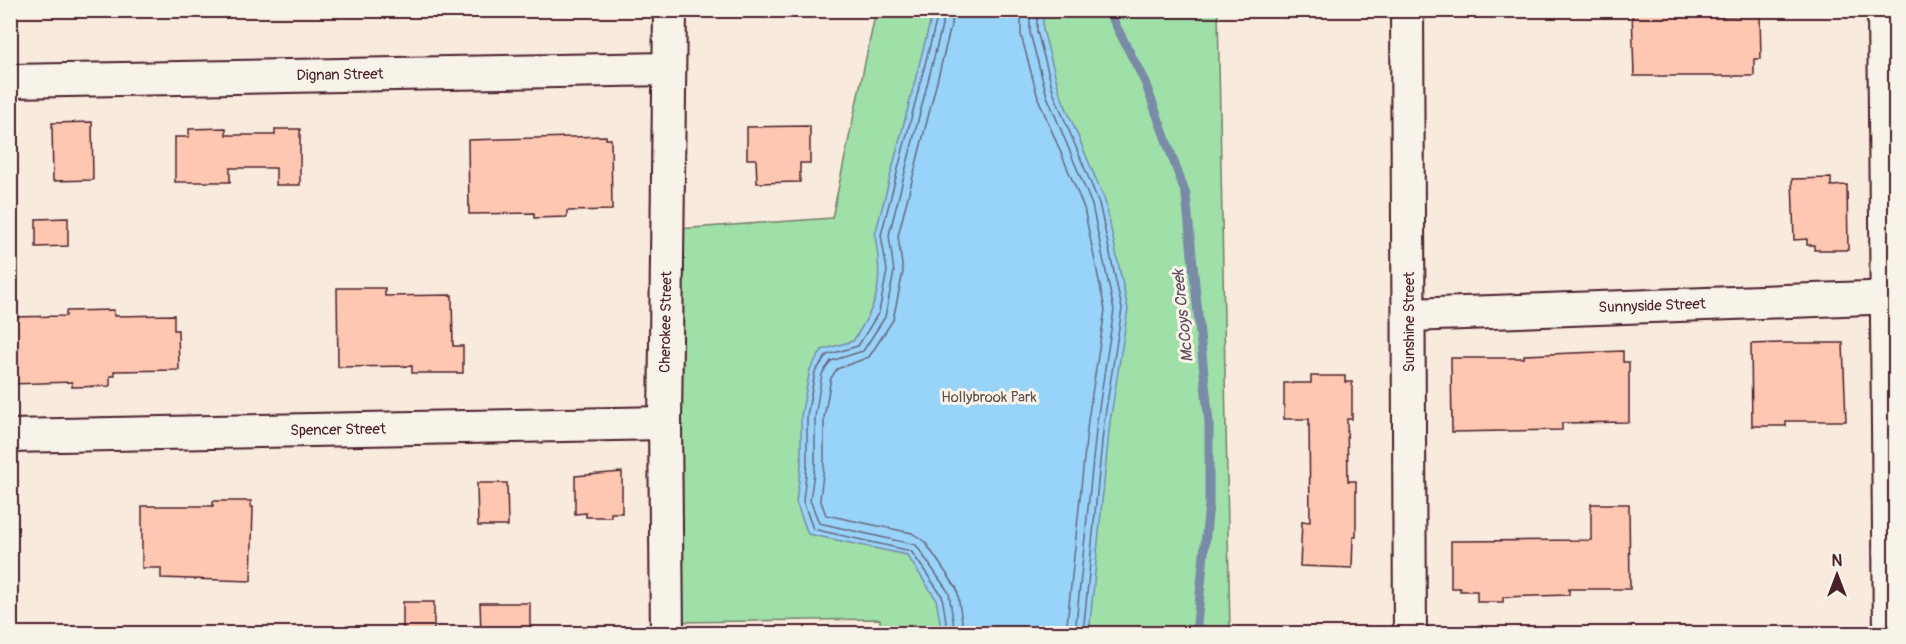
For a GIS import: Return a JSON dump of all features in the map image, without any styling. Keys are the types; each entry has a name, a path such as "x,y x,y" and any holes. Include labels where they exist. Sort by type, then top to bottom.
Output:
{"street":[{"name":"Cherokee Street","path":"667,633 665,423 670,10"},
{"name":"Sunshine Street","path":"1407,10 1410,633"},
{"path":"1884,10 1890,297 1890,633"},
{"name":"Dignan Street","path":"10,81 669,69"},
{"name":"Sunnyside Street","path":"1409,315 1890,297"},
{"name":"Spencer Street","path":"10,436 665,423"}],"green space":[{"name":"Hollybrook Park","path":"876,11 1218,11 1230,633 880,634 880,619 679,622 678,229 832,218"}],"water":[{"path":"933,11 1043,11 1043,30 1060,93 1105,201 1128,309 1110,422 1089,633 942,633 936,599 907,555 808,534 796,502 801,465 801,416 810,369 822,350 853,341 874,303 879,279 875,235"}],"building":[{"path":"1632,10 1679,10 1679,17 1760,15 1761,59 1754,59 1754,76 1634,76"},
{"path":"92,122 93,180 53,181 52,123"},
{"path":"810,126 810,163 800,163 800,182 757,183 756,159 747,159 747,127"},
{"path":"226,128 226,135 275,135 275,129 300,129 300,185 276,185 276,168 230,168 230,182 175,182 175,137 189,137 189,129"},
{"path":"606,136 606,139 611,139 612,210 567,211 567,217 534,218 534,213 469,214 468,140"},
{"path":"1831,178 1831,186 1847,185 1848,250 1814,250 1814,245 1807,245 1807,239 1794,240 1792,179"},
{"path":"68,218 68,246 36,247 36,219"},
{"path":"337,288 385,288 385,296 452,295 453,346 463,346 463,373 412,373 412,366 338,367"},
{"path":"114,310 114,316 174,315 174,330 178,330 179,370 114,371 115,376 110,376 110,386 72,387 72,382 10,384 10,317 66,316 66,311"},
{"path":"1843,343 1846,421 1786,421 1786,426 1752,426 1751,344"},
{"path":"1623,351 1623,362 1629,362 1629,422 1562,423 1562,430 1452,432 1451,358 1524,358 1524,355"},
{"path":"1311,376 1345,376 1345,382 1352,382 1352,419 1347,419 1348,481 1356,481 1356,537 1353,537 1352,568 1300,566 1302,521 1310,522 1309,419 1284,419 1284,383 1311,383"},
{"path":"622,472 622,513 611,513 611,517 586,517 586,513 575,514 575,476"},
{"path":"477,483 507,483 508,526 478,526"},
{"path":"213,501 251,501 251,507 253,507 251,581 161,578 161,568 142,568 142,506 213,506"},
{"path":"1591,504 1629,504 1630,589 1569,589 1569,595 1503,597 1503,602 1477,602 1477,591 1460,591 1460,588 1451,588 1451,541 1591,540"},
{"path":"403,602 434,602 434,632 403,632"},
{"path":"480,603 530,603 530,633 481,633"}],"waterway":[{"name":"McCoys Creek","path":"1108,10 1145,82 1186,195 1209,423 1209,504 1196,634"}]}
